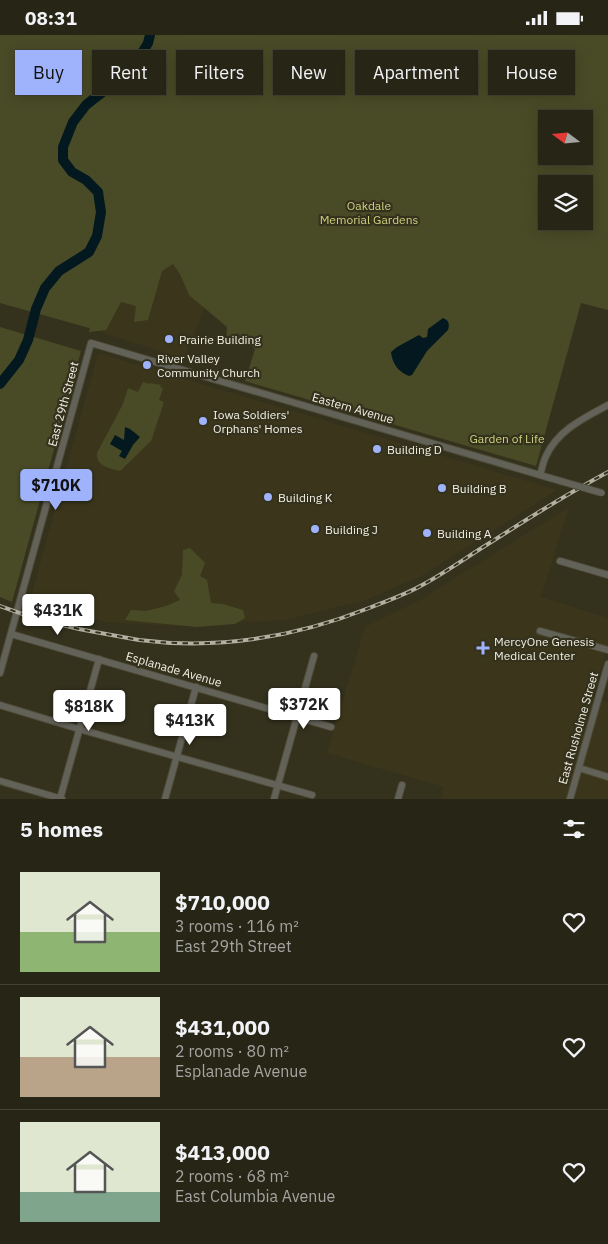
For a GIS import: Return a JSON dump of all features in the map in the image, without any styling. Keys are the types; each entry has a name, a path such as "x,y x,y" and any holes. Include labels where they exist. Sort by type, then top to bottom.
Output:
{"street":[{"name":"Eastern Avenue","path":"92,343 605,494"},
{"name":"East 29th Street","path":"0,673 92,343"},
{"path":"540,475 546,457 554,442 577,423 608,405"},
{"path":"560,561 608,575"},
{"path":"540,631 608,650"},
{"name":"Esplanade Avenue","path":"11,634 331,727"},
{"path":"274,799 314,656"},
{"path":"0,781 61,799 99,659"},
{"name":"East Rusholme Street","path":"570,799 608,664"},
{"path":"165,799 196,687"},
{"path":"0,705 312,795"},
{"path":"579,768 608,777"},
{"path":"398,799 402,785"}],"shaded area":[{"path":"132,188 160,197 206,304 184,359 89,328"},
{"name":"Iowa Soldiers' Orphans' Homes","path":"98,353 557,490 423,575 366,600 285,620 176,626 106,622 29,604"},
{"name":"MercyOne Genesis Medical Center","path":"569,507 541,597 608,618 608,643 593,697 608,702 608,799 441,799 444,787 327,753 365,627 420,600"}],"green space":[{"name":"Oakdale Memorial Gardens","path":"0,35 608,35 608,310 581,303 536,466 245,381 255,349 237,333 231,345 226,342 227,327 189,295 180,274 173,264 162,271 148,320 134,322 136,306 121,302 106,330 89,332 89,328 0,303"},
{"path":"0,327 81,351 12,602 0,597"},
{"path":"143,382 161,385 160,387 163,388 159,400 164,402 151,441 120,471 101,464 97,453 123,404 128,388 138,392"},
{"path":"190,548 205,563 200,576 207,580 211,603 223,604 243,610 245,618 235,624 197,627 125,620 131,610 146,611 180,600 174,591 182,575 183,550"}],"water":[{"path":"443,318 447,320 448,330 427,351 412,375 409,376 399,370 394,363 391,352 419,335 423,338 427,337 428,329"},
{"path":"125,427 140,437 125,459 119,456 122,451 110,444 115,435 124,440"}],"waterway":[{"path":"0,384 19,360 28,340 36,309 45,288 59,271 89,252 97,236 101,212 98,192 86,180 72,172 63,160 63,147 73,122 86,105 133,68 148,43 150,35"}],"railway":[{"path":"0,606 26,615 93,632 168,643 227,642 285,634 341,618 411,591 440,575 547,507 608,472"}],"place":[{"name":"Prairie Building","path":"169,339"},
{"name":"River Valley Community Church","path":"147,365"},
{"name":"Iowa Soldiers' Orphans' Homes","path":"203,421"},
{"name":"Building D","path":"377,449"},
{"name":"Building B","path":"442,488"},
{"name":"Building K","path":"268,497"},
{"name":"Building J","path":"315,529"},
{"name":"Building A","path":"427,533"},
{"name":"MercyOne Genesis Medical Center","path":"483,648"}],"park label":[{"name":"Garden of Life","path":"507,438"}]}
